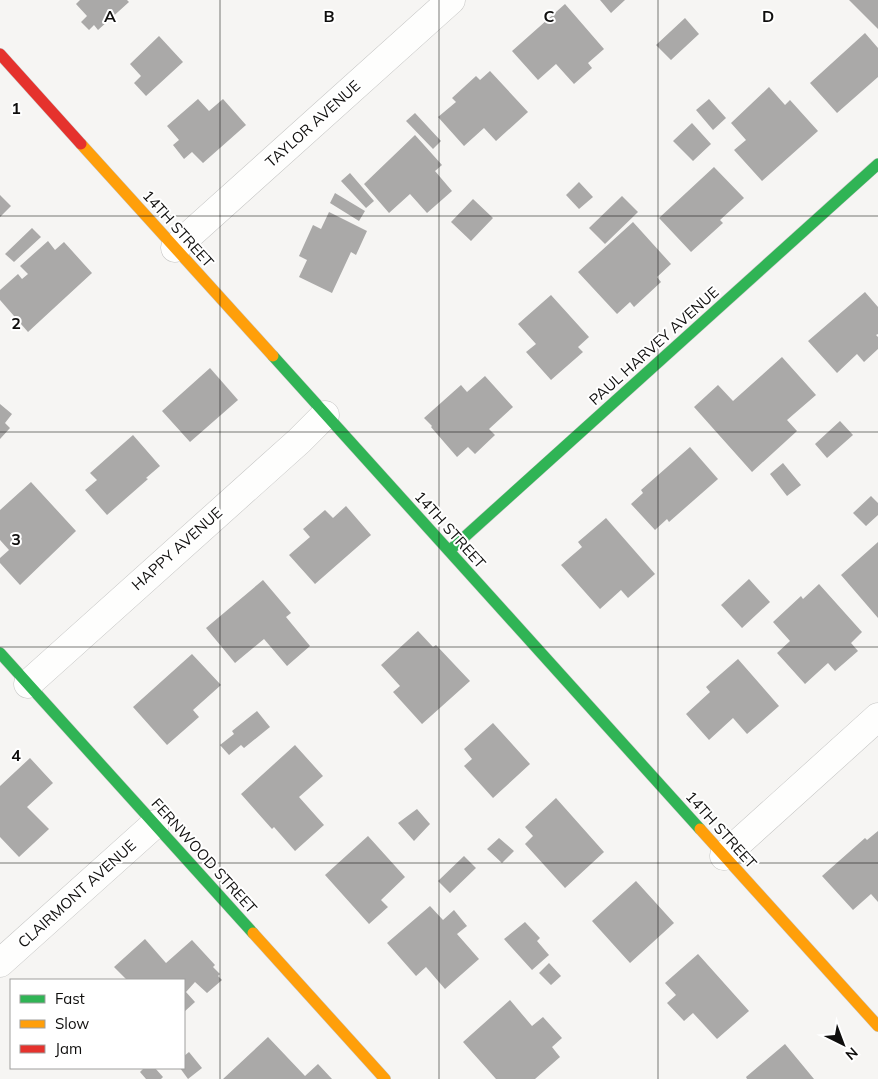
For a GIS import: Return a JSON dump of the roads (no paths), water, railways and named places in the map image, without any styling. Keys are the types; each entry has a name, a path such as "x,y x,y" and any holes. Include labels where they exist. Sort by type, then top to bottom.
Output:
{"street":[{"name":"TAYLOR AVENUE","path":"175,248 451,0"},
{"name":"14TH STREET","path":"0,54 878,1026"},
{"name":"PAUL HARVEY AVENUE","path":"449,551 878,164"},
{"name":"HAPPY AVENUE","path":"28,684 326,415"},
{"name":"FERNWOOD STREET","path":"0,653 385,1079"},
{"path":"724,856 878,717"},
{"name":"CLAIRMONT AVENUE","path":"0,963 155,824"}]}
